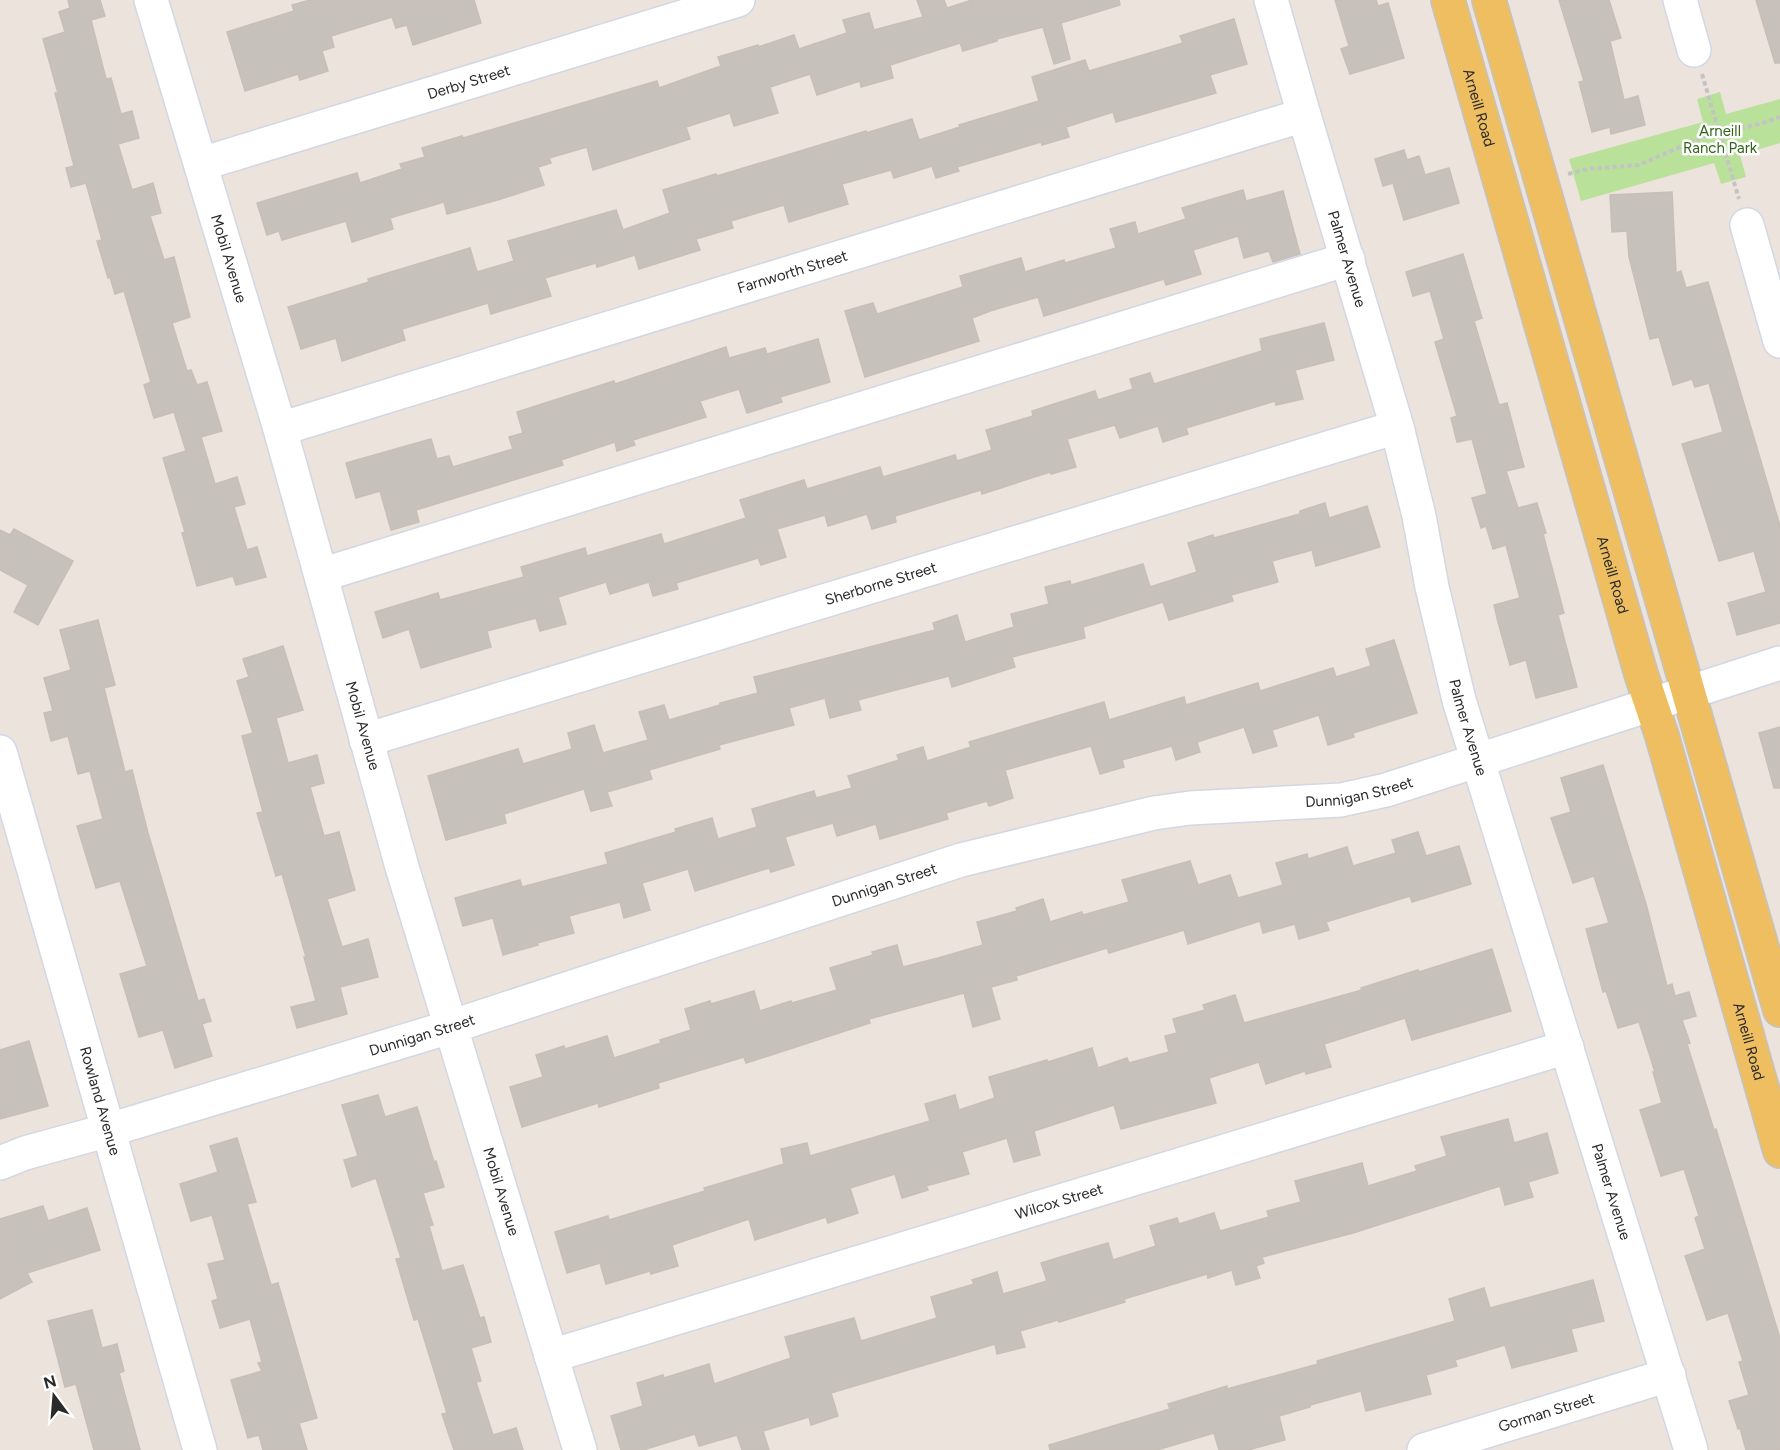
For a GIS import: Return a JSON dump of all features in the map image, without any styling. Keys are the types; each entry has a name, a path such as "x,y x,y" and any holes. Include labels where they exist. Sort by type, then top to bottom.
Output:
{"main road":[{"name":"Arneill Road","path":"1448,0 1780,1151"},
{"path":"1489,0 1780,1011"}],"street":[{"name":"Mobil Avenue","path":"151,0 280,429 366,740 450,1027 580,1450"},
{"name":"Derby Street","path":"201,164 738,0"},
{"name":"Palmer Avenue","path":"1271,0 1397,428 1419,516 1432,587 1459,700 1691,1450"},
{"path":"1680,0 1694,50"},
{"name":"Farnworth Street","path":"280,429 1304,116"},
{"path":"1747,225 1780,341"},
{"path":"321,575 1348,259"},
{"name":"Sherborne Street","path":"366,740 1397,428"},
{"name":"Dunnigan Street","path":"0,1163 25,1153 109,1130 450,1027 961,860 1154,813 1190,808 1341,800 1386,790 1780,663"},
{"name":"Rowland Avenue","path":"0,752 200,1450"},
{"name":"Wilcox Street","path":"551,1356 1567,1047"},
{"name":"Gorman Street","path":"1424,1450 1669,1375"}],"path":[{"path":"1694,50 1747,225"},
{"path":"1568,174 1578,170 1639,165 1695,140 1780,117"}],"green space":[{"name":"Arneill Ranch Park","path":"1720,92 1726,114 1780,99 1780,143 1740,155 1746,177 1721,184 1714,163 1581,201 1569,159 1703,122 1697,99"}],"building":[{"path":"68,0 100,0 105,16 91,20 106,79 111,78 121,114 132,111 139,138 118,144 132,190 153,183 161,213 150,216 164,260 174,257 190,317 172,323 187,371 191,370 197,385 207,382 222,431 201,437 215,484 237,477 245,504 234,507 247,550 257,547 266,577 236,585 233,576 197,586 182,533 185,532 163,458 186,451 174,412 154,418 144,385 151,382 124,291 115,294 110,277 108,278 97,241 102,240 86,183 71,187 66,168 74,166 43,39 65,32 59,12 70,8"},
{"path":"310,0 474,0 481,23 413,45 407,25 396,28 392,17 331,36 334,47 322,51 328,71 300,80 298,74 245,91 227,32 294,11 292,5"},
{"path":"917,0 944,0 947,8 972,0 1119,0 1120,5 1061,23 1070,59 1054,64 1043,27 963,51 960,43 890,65 893,78 861,87 860,81 817,95 810,74 770,87 778,113 734,126 730,113 686,127 690,139 593,170 587,147 549,158 551,163 538,167 544,185 501,199 447,214 444,202 390,218 393,229 352,242 346,221 282,240 279,231 267,235 257,203 357,173 360,183 402,169 400,164 425,157 422,148 657,81 659,88 721,66 718,57 758,45 758,47 794,35 799,49 847,33 843,20 869,13 874,30 923,17"},
{"path":"1335,0 1376,0 1378,6 1388,3 1404,58 1350,74 1341,49 1349,46"},
{"path":"1559,0 1609,0 1621,38 1610,41 1624,100 1638,96 1645,125 1611,134 1610,127 1592,132 1579,82 1584,81"},
{"path":"1756,0 1780,0 1780,63 1775,63"},
{"path":"1234,19 1247,64 1210,75 1216,93 1116,122 1113,112 1066,127 1069,137 1042,145 1041,142 957,167 959,171 936,178 932,166 894,178 891,170 842,184 848,204 789,222 784,205 731,221 733,228 696,239 700,250 639,269 635,255 597,267 596,263 545,278 551,296 491,314 488,303 402,329 405,340 342,361 336,338 301,349 288,307 369,282 368,279 470,248 477,272 514,261 508,241 616,210 623,230 670,213 663,190 866,131 866,133 912,119 919,140 960,127 959,125 1039,101 1032,77 1085,60 1089,71 1183,43 1180,36"},
{"path":"1404,150 1407,160 1419,156 1425,175 1449,168 1459,203 1404,220 1393,183 1383,186 1375,159"},
{"path":"1243,190 1246,201 1283,191 1300,254 1273,262 1269,251 1244,258 1238,236 1193,250 1201,274 1166,285 1164,279 1044,316 1038,297 990,311 972,318 979,341 865,377 845,311 873,303 877,314 963,287 960,276 1021,258 1025,272 1116,248 1110,229 1135,222 1138,234 1186,219 1182,208"},
{"path":"1672,192 1676,273 1681,271 1686,288 1708,282 1780,526 1780,623 1737,635 1728,603 1766,592 1754,551 1719,561 1682,444 1723,432 1709,383 1695,387 1692,379 1673,385 1659,337 1650,339 1629,257 1627,231 1612,232 1610,195"},
{"path":"1463,254 1482,318 1474,321 1499,405 1507,403 1524,467 1506,471 1518,508 1537,503 1564,613 1558,615 1577,687 1536,698 1526,660 1510,665 1498,622 1494,605 1520,598 1506,545 1493,549 1486,526 1481,528 1472,498 1487,494 1472,439 1457,442 1451,418 1457,416 1435,342 1444,339 1430,291 1413,296 1406,272"},
{"path":"1324,323 1334,360 1295,370 1303,399 1276,405 1275,401 1186,428 1188,434 1163,442 1158,426 1120,438 1115,425 1067,439 1076,467 1051,474 1050,472 982,494 981,490 895,516 896,522 872,529 867,514 828,526 825,515 777,529 786,557 761,565 758,558 676,583 678,589 653,596 649,582 610,594 606,582 558,597 566,624 540,631 536,618 487,631 491,647 421,668 409,629 383,638 375,612 438,593 440,600 524,577 521,567 585,548 587,556 661,534 664,544 746,518 740,500 804,480 807,489 880,467 883,477 955,455 957,461 992,450 986,430 1033,416 1032,411 1095,391 1098,400 1133,389 1130,379 1150,373 1154,384 1262,351 1260,339"},
{"path":"818,339 830,382 780,397 782,402 747,413 739,389 700,401 706,417 633,440 635,445 617,451 615,442 561,460 563,465 416,510 419,522 391,530 380,491 356,498 346,463 431,439 437,459 449,456 453,467 513,449 509,437 523,433 517,412 614,381 615,384 726,347 729,358 765,348 767,354"},
{"path":"1325,503 1329,518 1367,506 1380,547 1316,566 1312,550 1272,561 1278,582 1231,595 1233,601 1169,620 1163,602 1083,627 1085,638 1012,657 1015,667 952,687 949,676 858,700 861,710 830,718 825,698 789,708 794,725 719,745 720,749 649,770 652,779 607,792 612,806 591,811 584,789 504,814 506,823 446,840 428,776 518,749 523,764 572,749 568,733 594,725 603,753 648,740 639,712 664,705 669,720 720,705 720,703 758,693 754,677 935,630 933,623 957,615 965,642 1014,627 1011,614 1049,604 1045,587 1070,581 1071,585 1143,564 1150,587 1197,572 1188,543 1300,514 1300,511"},
{"path":"14,529 73,561 38,625 14,612 28,585 0,570 0,530 10,535"},
{"path":"98,620 115,685 104,688 125,772 132,770 148,833 198,1001 204,999 211,1021 202,1024 212,1056 175,1068 163,1030 139,1037 120,974 147,966 120,881 96,888 77,826 103,819 90,771 78,774 68,736 51,741 44,713 53,711 44,678 71,670 60,630"},
{"path":"1394,640 1417,713 1353,733 1354,737 1328,745 1319,715 1272,730 1277,746 1253,753 1244,727 1197,742 1200,752 1176,760 1172,746 1122,760 1124,767 1100,774 1091,746 1005,770 1013,798 989,806 987,801 946,813 948,819 880,839 876,824 837,836 833,823 785,837 794,865 771,872 769,868 695,891 688,869 642,883 650,910 624,918 620,902 569,916 574,933 537,943 538,945 503,955 493,918 463,926 455,898 520,880 522,887 608,864 605,853 676,832 675,829 712,818 718,839 757,827 752,809 814,791 816,798 852,788 848,776 899,760 897,755 923,747 927,761 971,747 969,742 1104,702 1109,720 1184,697 1186,705 1258,683 1260,691 1333,668 1336,677 1371,666 1366,649"},
{"path":"283,646 303,710 276,718 288,763 317,755 324,783 310,787 324,836 339,832 355,890 327,899 342,947 368,939 378,977 340,987 347,1014 297,1028 291,1007 316,1001 282,874 276,876 257,813 263,812 242,736 253,733 237,681 249,677 243,659"},
{"path":"1780,727 1780,788 1774,788 1759,733"},
{"path":"1603,765 1646,904 1667,986 1672,984 1675,996 1689,992 1696,1016 1682,1020 1690,1043 1687,1044 1714,1130 1716,1129 1780,1338 1780,1450 1746,1450 1740,1428 1738,1429 1729,1401 1749,1395 1739,1362 1743,1361 1728,1313 1707,1320 1685,1256 1705,1249 1695,1218 1699,1216 1684,1169 1661,1176 1640,1110 1662,1103 1653,1072 1655,1072 1639,1022 1618,1028 1606,991 1603,992 1586,929 1609,923 1594,876 1573,883 1551,818 1571,812 1561,778"},
{"path":"1418,832 1426,856 1459,846 1471,884 1412,902 1410,896 1326,922 1329,930 1299,939 1295,924 1263,933 1260,921 1188,944 1184,930 1109,953 1107,948 1016,976 1017,980 991,987 1000,1019 973,1027 964,993 869,1019 870,1023 746,1063 744,1057 658,1083 659,1088 599,1107 598,1103 522,1127 510,1087 543,1077 536,1055 607,1036 614,1058 661,1043 660,1040 691,1030 685,1009 754,991 760,1011 837,990 830,968 873,955 872,952 897,945 903,967 938,958 983,945 977,922 1017,911 1016,908 1043,899 1050,922 1082,912 1083,915 1129,902 1122,880 1190,861 1198,885 1230,875 1238,898 1283,885 1276,863 1307,854 1308,859 1347,847 1353,866 1396,853 1392,840"},
{"path":"1492,949 1511,1011 1412,1040 1405,1018 1324,1044 1331,1067 1306,1074 1305,1071 1266,1084 1259,1062 1209,1078 1216,1103 1121,1129 1114,1105 1034,1131 1040,1155 1014,1162 1007,1138 962,1152 969,1174 926,1186 928,1190 902,1198 895,1174 850,1188 858,1213 828,1223 826,1217 755,1240 749,1219 672,1245 678,1266 651,1274 650,1271 606,1284 600,1263 567,1273 555,1232 608,1216 609,1220 784,1164 781,1149 807,1143 810,1156 930,1121 925,1104 955,1095 959,1110 995,1098 989,1077 1092,1048 1098,1068 1127,1058 1129,1063 1169,1052 1165,1036 1177,1033 1173,1019 1205,1010 1203,1005 1235,995 1244,1023 1362,990 1361,988"},
{"path":"29,1041 48,1106 0,1119 0,1050"},
{"path":"378,1095 385,1117 417,1107 444,1187 423,1193 433,1225 429,1226 442,1271 463,1265 480,1318 484,1317 491,1342 471,1348 481,1381 476,1382 493,1435 516,1428 523,1450 454,1450 442,1414 447,1413 418,1319 414,1320 396,1259 401,1258 376,1178 352,1187 344,1160 358,1156 342,1105"},
{"path":"1508,1119 1514,1143 1547,1133 1558,1173 1528,1182 1533,1197 1505,1205 1500,1186 1353,1233 1262,1257 1264,1263 1256,1266 1260,1278 1236,1285 1232,1270 1208,1278 1207,1274 1124,1299 1125,1302 1020,1331 1025,1347 997,1354 995,1344 831,1393 838,1416 811,1425 809,1417 763,1431 769,1450 742,1450 737,1435 699,1446 695,1434 643,1450 621,1450 611,1416 643,1406 637,1383 663,1375 664,1378 709,1364 714,1384 791,1358 785,1337 854,1318 861,1341 937,1318 931,1297 974,1284 972,1280 997,1272 1003,1294 1047,1281 1041,1263 1108,1243 1113,1260 1156,1246 1150,1226 1177,1218 1179,1224 1214,1213 1220,1231 1269,1217 1267,1211 1301,1202 1295,1181 1362,1163 1368,1186 1417,1171 1415,1166 1447,1156 1441,1137"},
{"path":"237,1138 256,1202 247,1204 271,1285 278,1283 317,1418 299,1423 307,1450 263,1450 259,1435 248,1438 231,1380 262,1371 258,1363 262,1362 250,1319 220,1328 212,1301 218,1299 208,1264 225,1260 212,1215 191,1221 180,1184 218,1172 210,1146"},
{"path":"43,1206 48,1221 87,1208 100,1250 27,1273 32,1282 0,1299 0,1219"},
{"path":"1593,1280 1604,1321 1571,1329 1577,1351 1512,1368 1505,1345 1455,1360 1457,1366 1426,1375 1431,1394 1366,1411 1361,1391 1310,1405 1310,1407 1279,1416 1285,1440 1248,1450 1219,1450 1214,1433 1157,1450 1050,1450 1049,1445 1170,1409 1168,1404 1227,1386 1227,1389 1318,1364 1317,1361 1455,1321 1449,1299 1484,1288 1490,1308"},
{"path":"92,1310 102,1348 117,1344 124,1371 119,1373 140,1450 94,1450 76,1384 65,1387 48,1321"}]}
